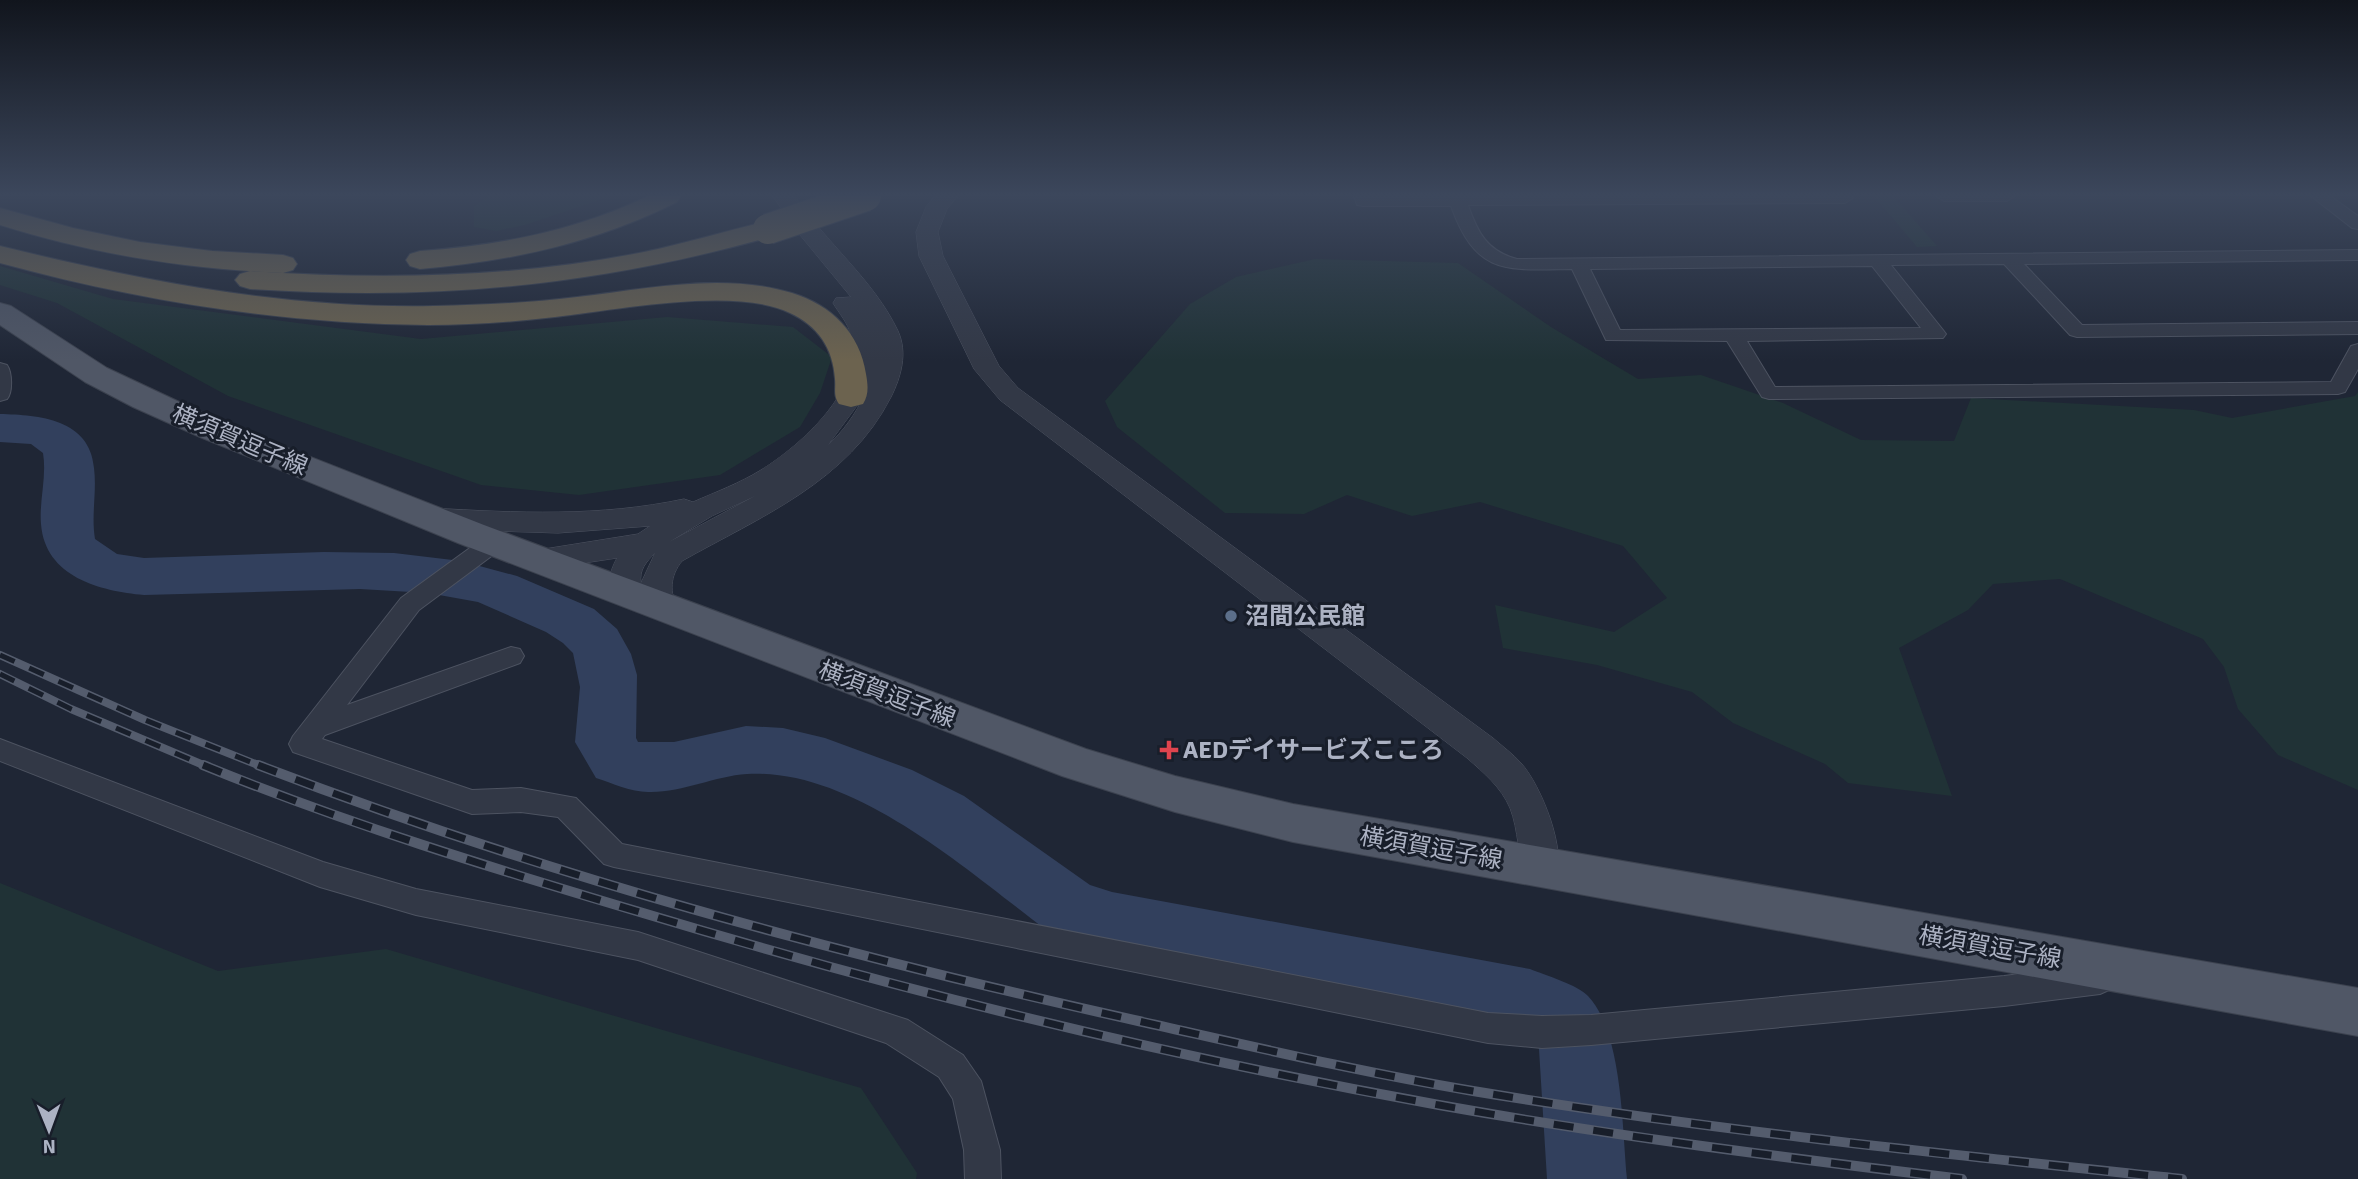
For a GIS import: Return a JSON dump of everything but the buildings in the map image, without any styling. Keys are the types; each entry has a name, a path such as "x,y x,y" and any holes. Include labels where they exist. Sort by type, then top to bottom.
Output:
{"highway":[{"path":"82,251 195,274 278,283 366,285 464,282 564,272 657,256 670,251"},
{"path":"151,251 221,263 329,275 475,271 604,256 624,251"},
{"path":"221,263 302,265 426,260 495,251"},
{"path":"0,254 137,286 255,306 349,315 493,314 694,293 742,293 782,299 816,314 839,335 851,364 851,397"}],"main road":[{"name":"横須賀逗子線","path":"0,312 96,375 145,400 212,430 431,518 479,552 538,560 1076,764 1175,794 1293,823 2358,1012"}],"street":[{"path":"641,545 625,572 622,584 644,602 656,599 655,587 664,561 671,554 800,456 831,426 851,397 860,380 865,359 865,336 844,301 804,251"},
{"path":"538,560 641,545 681,536 731,508 809,477 860,429 879,398 887,378 890,357 886,330 825,251"},
{"path":"930,251 987,369 1009,394 1480,748 1510,775 1529,808 1541,867"},
{"path":"1480,251 1500,261 1517,264 2358,255"},
{"path":"2009,259 2077,331 2358,328"},
{"path":"1579,264 1613,336 1936,334 1878,261"},
{"path":"1733,335 1769,393 2338,388 2358,350"},
{"path":"0,369 0,395"},
{"path":"431,518 562,525 597,524 731,508"},
{"path":"479,552 410,604 303,744 472,802 521,800 566,806 614,855 1488,1028 1542,1032 1591,1030 2004,991 2144,974"},
{"path":"315,728 511,656"},
{"path":"0,750 320,874 416,902 638,946 896,1031 951,1066 969,1093 982,1150 983,1179"}],"shaded area":[{"path":"1315,259 1458,263 1551,327 1638,379 1701,375 1783,403 1861,440 1954,441 1971,398 2194,410 2232,418 2355,396 2358,392 2358,790 2278,755 2238,709 2224,667 2203,639 2060,579 1993,584 1968,610 1899,648 1952,796 1848,783 1825,764 1733,723 1692,692 1597,665 1503,648 1495,605 1614,632 1667,598 1623,546 1480,502 1412,516 1347,495 1304,514 1225,513 1117,427 1105,401 1190,304 1236,277"},
{"path":"0,266 113,299 421,339 667,317 793,327 832,357 820,393 800,427 720,475 579,495 481,485 228,396 57,303 0,285"},
{"path":"0,883 218,971 386,949 861,1088 917,1173 916,1179 0,1179"}],"waterway":[{"path":"0,428 29,429 50,434 66,451 70,467 66,522 70,540 79,555 98,567 144,577 394,571 461,579 492,587 575,623 597,644 606,665 609,687 605,742 618,761 645,768 674,766 746,750 783,752 825,762 890,788 941,815 1069,908 1112,922 1530,1002 1562,1019 1576,1043 1587,1179"}],"railway":[{"path":"0,655 145,720 263,767"},
{"path":"0,674 71,709 206,766"},
{"path":"258,765 473,842 691,909 912,968 1303,1058 1473,1091 1650,1118 2182,1179"},
{"path":"206,766 366,826 532,880 840,970 1039,1021 1238,1066 1439,1105 1700,1146 1962,1179"}],"place":[{"name":"沼間公民館","path":"1231,616"},
{"name":"AEDデイサービズこころ","path":"1169,750"}]}
